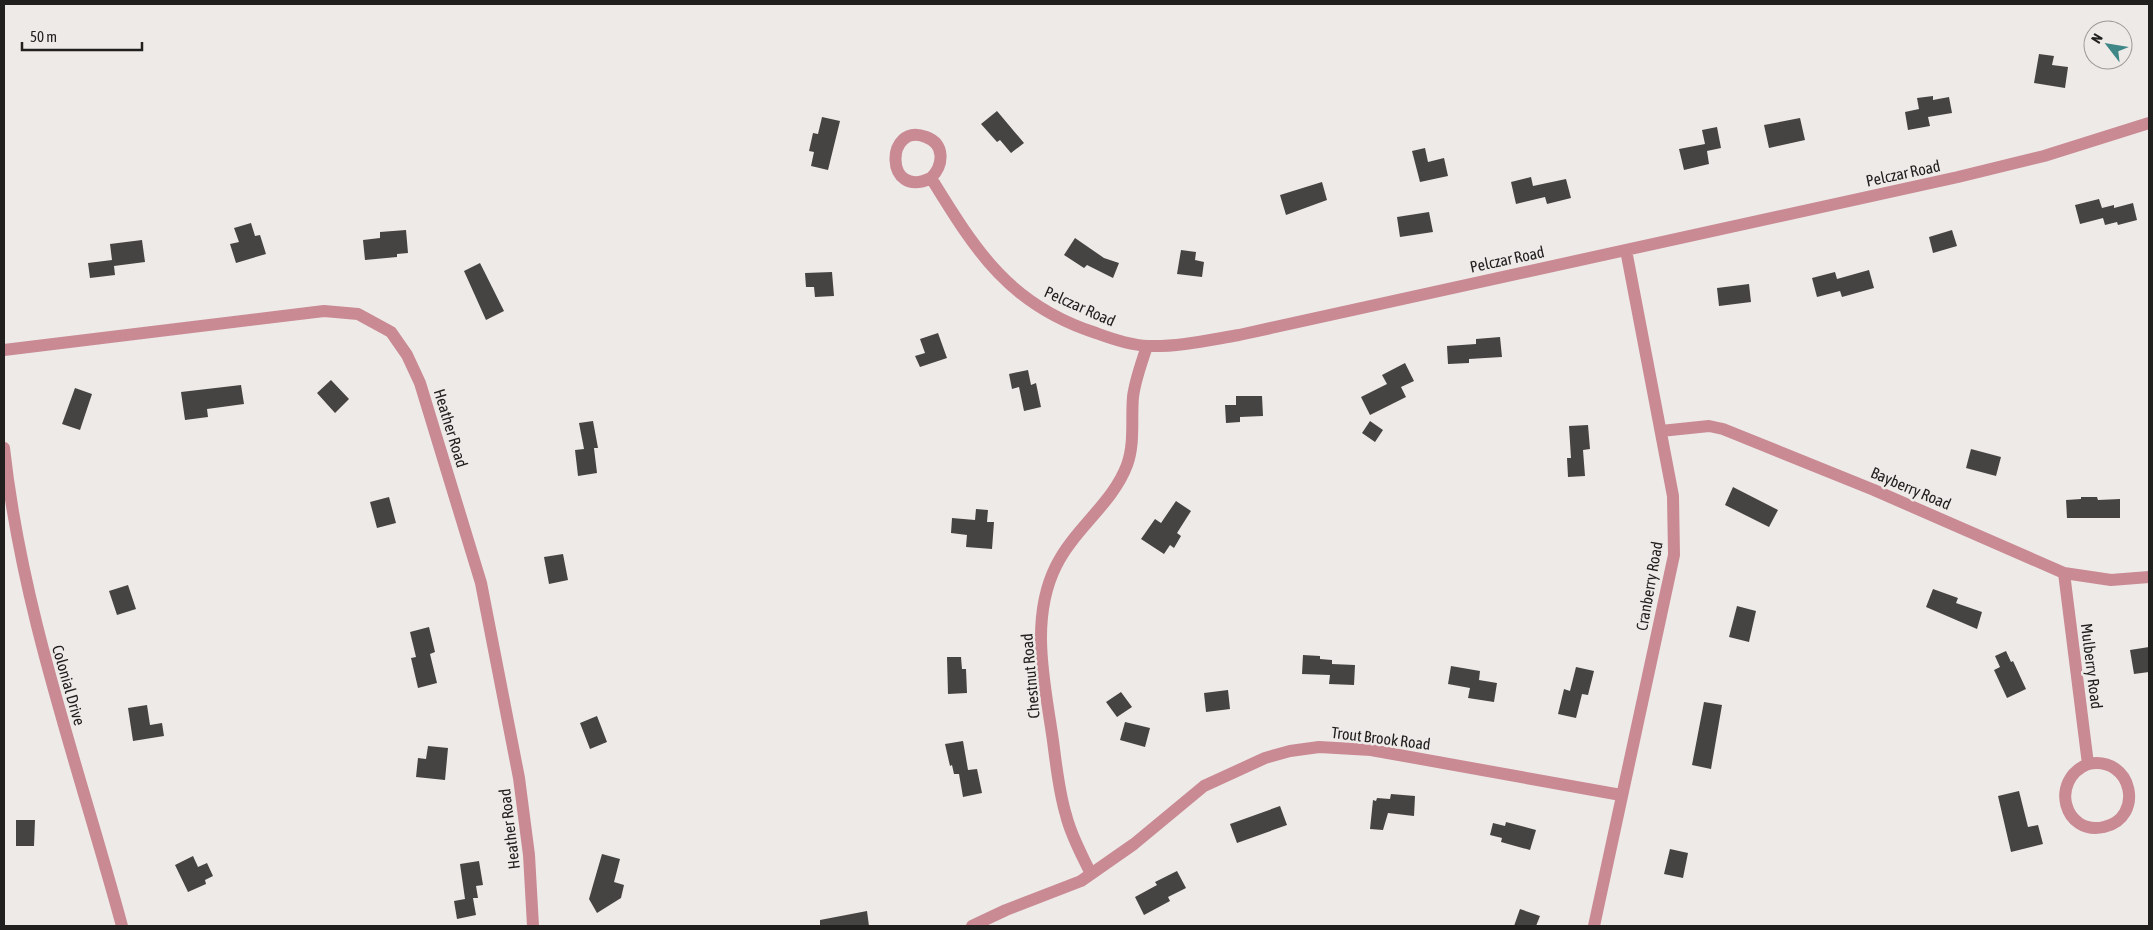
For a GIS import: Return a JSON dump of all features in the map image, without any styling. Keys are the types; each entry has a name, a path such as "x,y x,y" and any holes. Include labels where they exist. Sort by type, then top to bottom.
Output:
{"street":[{"name":"Pelczar Road","path":"931,178 968,238 1006,283 1054,315 1086,330 1118,341 1147,346 1186,344 1239,335 1958,177 2044,156 2149,123"},
{"name":"Cranberry Road","path":"1594,926 1674,554 1673,496 1626,250"},
{"name":"Heather Road","path":"4,350 324,311 358,314 390,332 407,354 420,383 481,583 519,778 530,855 533,926"},
{"name":"Chestnut Road","path":"1091,874 1073,836 1060,792 1042,660 1043,606 1055,567 1064,552 1108,496 1128,464 1132,430 1133,395 1147,346"},
{"name":"Bayberry Road","path":"1661,431 1709,426 1724,429 1910,506 2064,573 2111,580 2149,576"},
{"name":"Colonial Drive","path":"4,448 16,539 31,610 122,926"},
{"name":"Mulberry Road","path":"2064,573 2088,764"},
{"name":"Trout Brook Road","path":"972,926 1006,910 1081,881 1134,844 1204,786 1257,761 1290,751 1327,747 1371,750 1621,795"},
{"path":"2101,763 2113,767 2123,775 2129,787 2129,800 2125,812 2116,822 2104,827 2092,828 2080,823 2071,815 2065,804 2065,791 2069,779 2077,770 2088,764 2101,763"}],"building":[{"path":"2039,54 2054,56 2052,65 2068,67 2065,88 2034,83"},
{"path":"1933,96 1933,100 1949,97 1952,113 1928,117 1930,126 1908,130 1905,112 1919,109 1917,98"},
{"path":"997,111 1024,143 1011,153 1000,140 997,142 981,124"},
{"path":"822,117 840,121 828,170 811,166 814,152 809,151 813,133 818,134"},
{"path":"1800,118 1805,140 1769,148 1764,125"},
{"path":"1717,127 1721,148 1707,151 1709,164 1684,170 1679,149 1705,144 1702,130"},
{"path":"1425,148 1428,162 1444,158 1448,176 1420,182 1412,151"},
{"path":"1531,177 1533,186 1566,179 1571,198 1547,204 1545,197 1516,204 1511,182"},
{"path":"1322,182 1327,200 1286,215 1280,195"},
{"path":"2099,199 2102,208 2114,205 2114,208 2133,203 2137,220 2118,225 2117,222 2105,225 2103,218 2080,224 2075,205"},
{"path":"1429,212 1433,232 1400,237 1397,217"},
{"path":"251,223 255,236 260,235 266,254 236,263 230,244 239,242 234,228"},
{"path":"406,230 408,253 397,254 397,257 365,260 363,240 380,238 380,232"},
{"path":"1952,230 1957,246 1933,253 1929,237"},
{"path":"1075,238 1104,258 1119,263 1113,278 1087,265 1084,268 1064,255"},
{"path":"142,240 145,262 114,266 115,275 90,278 88,263 112,260 110,244"},
{"path":"1181,250 1196,252 1195,260 1204,262 1202,277 1177,274"},
{"path":"480,263 504,311 486,320 464,271"},
{"path":"1869,270 1874,288 1842,297 1840,291 1817,297 1812,278 1835,272 1837,279"},
{"path":"832,272 834,296 815,297 814,287 806,287 805,273"},
{"path":"1749,284 1751,302 1719,306 1717,288"},
{"path":"938,333 947,358 920,367 915,356 925,353 920,339"},
{"path":"1500,337 1502,357 1469,359 1469,363 1448,364 1447,346 1476,344 1476,339"},
{"path":"1405,363 1414,381 1401,387 1406,397 1370,415 1361,397 1387,384 1382,375"},
{"path":"1028,370 1031,385 1036,383 1041,407 1024,411 1019,387 1012,389 1009,374"},
{"path":"331,380 349,399 335,413 317,393"},
{"path":"241,385 244,404 207,409 208,417 185,420 181,392"},
{"path":"75,388 92,394 80,430 62,424"},
{"path":"1236,396 1262,396 1263,416 1240,417 1240,422 1226,423 1225,405 1236,405"},
{"path":"593,421 598,448 594,448 597,473 578,476 575,450 584,449 579,423"},
{"path":"1370,421 1383,430 1375,442 1362,433"},
{"path":"1588,425 1590,449 1583,450 1585,476 1568,477 1567,458 1571,458 1569,426"},
{"path":"1971,449 2001,457 1996,476 1966,468"},
{"path":"1733,487 1778,510 1769,527 1725,505"},
{"path":"389,497 396,523 377,528 370,502"},
{"path":"2081,497 2097,497 2098,500 2120,499 2120,518 2067,518 2066,500 2081,499"},
{"path":"1176,501 1191,511 1177,533 1181,536 1174,548 1170,545 1164,554 1141,539 1155,519 1161,523"},
{"path":"976,509 988,510 987,522 994,522 992,549 966,547 967,535 951,533 952,518 975,520"},
{"path":"563,554 568,580 549,584 544,557"},
{"path":"128,585 136,609 117,615 109,591"},
{"path":"1933,589 1958,598 1956,603 1982,612 1977,629 1926,607"},
{"path":"1737,606 1756,611 1749,642 1729,637"},
{"path":"429,627 435,652 430,654 437,683 418,688 411,658 416,657 410,632"},
{"path":"2149,647 2149,672 2134,674 2130,650"},
{"path":"2006,651 2011,662 2013,661 2026,689 2007,698 1994,670 2000,667 1995,656"},
{"path":"1303,655 1320,656 1320,659 1332,660 1332,664 1355,665 1354,685 1329,684 1330,675 1302,674"},
{"path":"947,657 961,657 962,669 966,669 967,693 948,694"},
{"path":"1451,666 1480,671 1479,680 1497,683 1494,702 1468,698 1470,688 1448,684"},
{"path":"1576,667 1594,671 1588,695 1582,694 1576,718 1558,714 1564,689 1570,691"},
{"path":"1228,690 1230,709 1206,712 1204,693"},
{"path":"1121,692 1132,707 1117,717 1106,702"},
{"path":"1704,702 1722,705 1711,769 1692,765"},
{"path":"147,705 150,725 162,723 164,736 133,741 128,708"},
{"path":"597,716 607,742 590,749 580,723"},
{"path":"1125,722 1150,728 1145,747 1120,740"},
{"path":"963,741 968,770 977,769 982,793 963,797 959,774 954,774 952,765 950,766 945,744"},
{"path":"428,746 448,748 445,780 416,777 418,758 426,759"},
{"path":"2019,791 2028,827 2038,825 2043,844 2011,852 1998,796"},
{"path":"1391,794 1415,796 1414,816 1388,813 1383,830 1370,829 1373,800 1376,801 1377,798 1390,799"},
{"path":"1280,806 1287,825 1237,843 1230,824"},
{"path":"16,820 35,820 34,846 16,846"},
{"path":"1506,822 1536,830 1530,850 1501,842 1502,838 1490,835 1493,823 1505,826"},
{"path":"1670,849 1688,853 1683,878 1664,874"},
{"path":"602,854 620,859 614,882 624,885 621,898 597,913 589,899"},
{"path":"193,856 198,867 207,863 213,876 205,880 206,884 188,892 175,865"},
{"path":"479,861 483,885 476,886 478,898 473,898 476,915 457,919 454,901 465,899 460,864"},
{"path":"1177,871 1186,888 1168,897 1170,901 1144,915 1135,897 1157,885 1155,882"},
{"path":"1520,909 1540,916 1536,926 1514,926"},
{"path":"867,911 869,926 820,926 820,920"}]}
